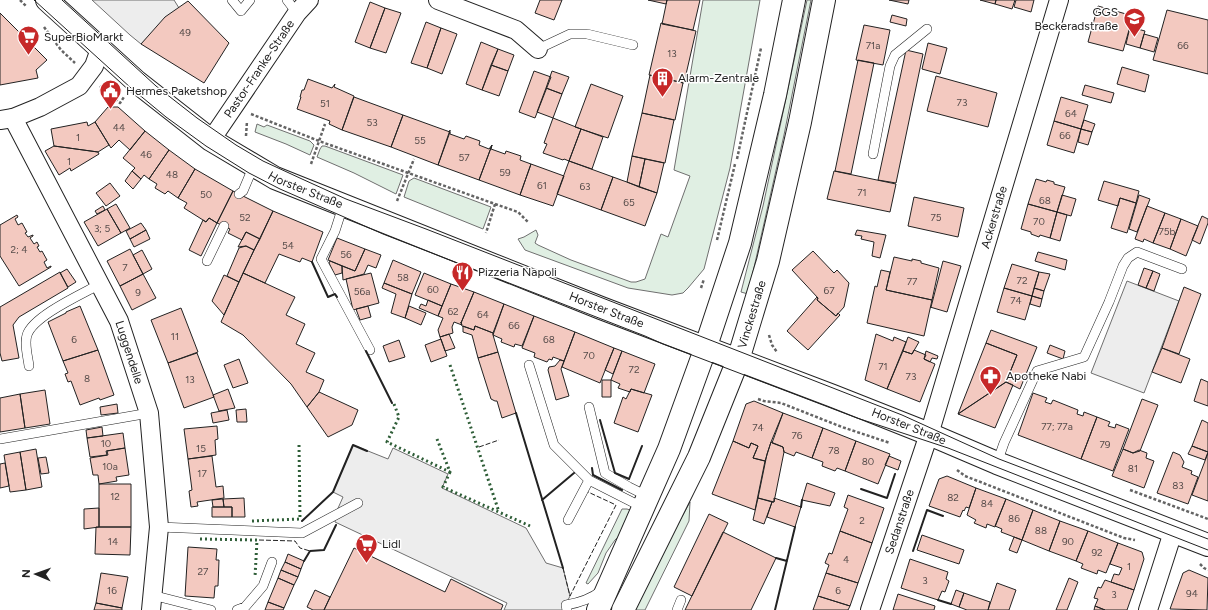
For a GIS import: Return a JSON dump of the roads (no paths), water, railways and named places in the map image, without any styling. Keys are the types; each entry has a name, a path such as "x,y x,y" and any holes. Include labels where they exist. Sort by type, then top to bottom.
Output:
{"main road":[{"name":"Horster Straße","path":"47,0 137,82 211,140 275,178 601,308 668,332 705,348 833,396 1208,545"},
{"path":"598,610 669,450 740,243 775,95 794,0"},
{"name":"Vinckestraße","path":"623,610 699,457 738,360 768,260 800,122 824,0"}],"street":[{"path":"438,0 516,30 538,49"},
{"name":"Ackerstraße","path":"929,434 1059,0"},
{"name":"Pastor-Franke-Straße","path":"211,140 298,4"},
{"path":"6,119 40,107 79,86 94,66 100,49"},
{"name":"Luggendelle","path":"6,119 100,284 119,321 149,413 159,527 152,602"},
{"name":"Sedanstraße","path":"870,610 929,434"},
{"path":"1148,610 1173,532"}],"lane":[{"path":"232,0 241,11 250,0"},
{"path":"872,154 890,66 895,55 927,29"},
{"path":"538,49 570,34 586,34 633,45"},
{"path":"239,194 243,191 254,165"},
{"path":"343,206 335,231 321,259 370,350"},
{"path":"207,261 224,226"},
{"path":"997,462 1004,443 1037,371 1084,357 1109,302 1123,266 1128,258 1137,252 1182,268"},
{"path":"29,366 27,336 32,326 42,317 100,284"},
{"path":"529,365 554,445 589,480 646,502"},
{"path":"590,407 605,473 629,487 646,502"},
{"path":"0,439 149,413"},
{"path":"568,520 589,480"},
{"path":"159,527 302,533 358,503"},
{"path":"237,610 245,607 263,586 272,562"},
{"path":"567,610 566,605 595,595 611,582"},
{"path":"677,610 681,600"},
{"path":"152,602 210,610"}],"tram line":[{"path":"34,0 131,88 166,117 206,146 249,173 280,189 383,234 663,344 857,418 948,448 1208,550"},
{"path":"62,0 156,86 197,118 236,145 263,161 346,199 902,415 999,459 1208,539"}],"place":[{"name":"GGS Beckeradstraße","path":"1134,38"},
{"name":"SuperBioMarkt","path":"29,56"},
{"name":"Alarm-Zentrale","path":"662,98"},
{"name":"Hermes Paketshop","path":"110,110"},
{"name":"Pizzeria Napoli","path":"462,292"},
{"name":"Apotheke Nabi","path":"991,396"},
{"name":"Lidl","path":"366,564"}]}
